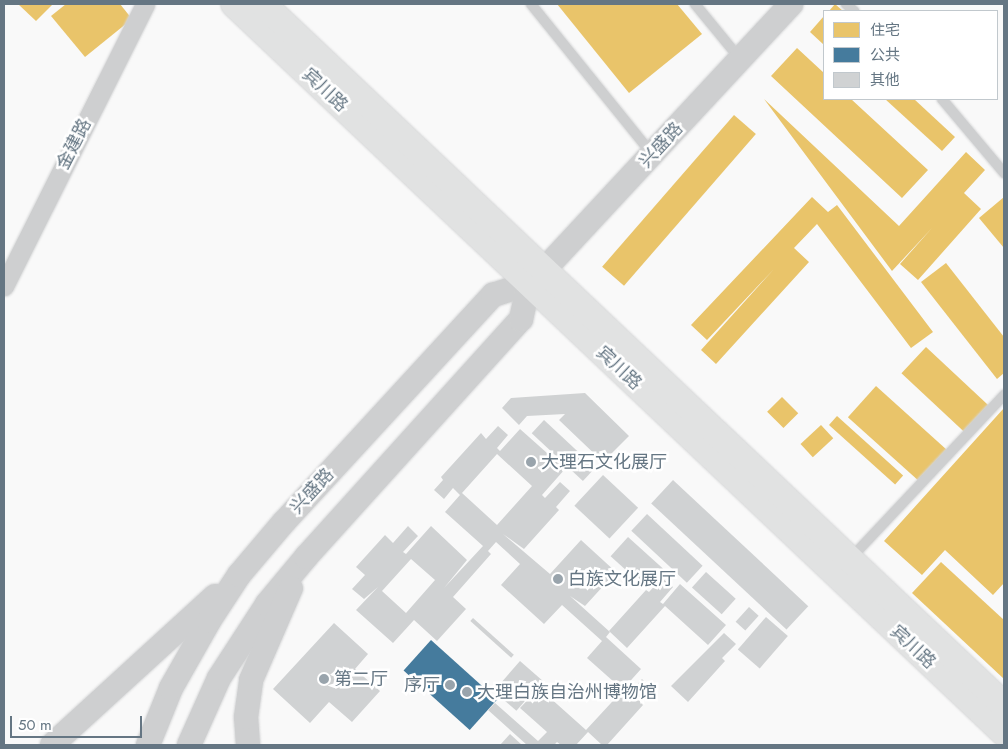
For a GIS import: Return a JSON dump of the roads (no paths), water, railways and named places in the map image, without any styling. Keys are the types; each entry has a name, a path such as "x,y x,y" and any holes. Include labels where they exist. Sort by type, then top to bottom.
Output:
{"main road":[{"name":"宾川路","path":"234,4 850,559 1004,705"},
{"name":"宾川路","path":"263,4 536,276 1004,733"}],"street":[{"name":"金建路","path":"4,286 145,4"},
{"name":"兴盛路","path":"148,745 171,688 239,575 290,514 492,295 536,276 791,4"},
{"path":"189,745 210,697 237,648 306,556 522,319 536,276"},
{"path":"248,745 246,716 251,680 306,556"},
{"path":"52,745 239,575"}],"lane":[{"path":"531,4 652,154"},
{"path":"695,4 740,59"},
{"path":"943,100 1004,173"},
{"path":"850,559 1004,395"}],"place":[{"name":"大理石文化展厅","path":"531,462"},
{"name":"白族文化展厅","path":"558,579"},
{"name":"第二厅","path":"324,679"},
{"name":"序厅","path":"450,685"},
{"name":"大理白族自治州博物馆","path":"467,692"}]}
